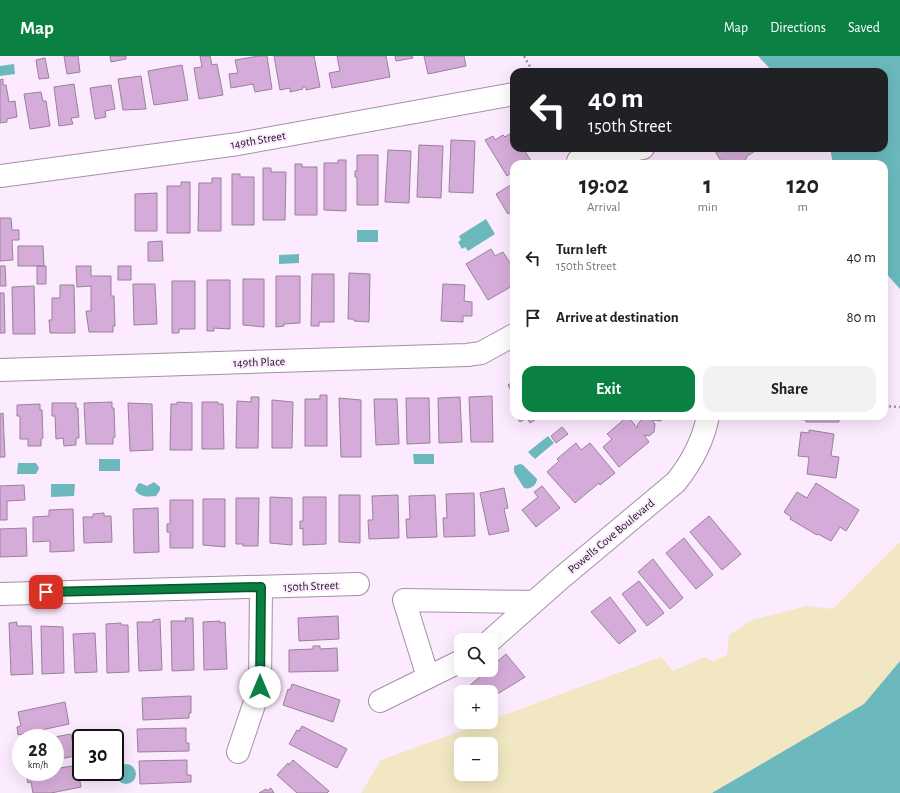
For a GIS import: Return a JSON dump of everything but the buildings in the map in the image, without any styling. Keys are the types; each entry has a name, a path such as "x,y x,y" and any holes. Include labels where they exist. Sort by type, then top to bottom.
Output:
{"street":[{"name":"149th Street","path":"0,176 238,144 510,95"},
{"path":"576,158 616,152"},
{"name":"149th Place","path":"0,370 467,355 481,353 510,337"},
{"name":"Powells Cove Boulevard","path":"498,634 676,482 688,466 699,447 707,420"},
{"name":"150th Street","path":"0,594 358,584"},
{"path":"238,752 260,687 261,587"},
{"path":"428,677 404,600 534,602"},
{"path":"380,701 454,664"}],"path":[{"path":"524,56 531,68"},
{"path":"888,406 900,407"}],"sand":[{"path":"900,542 900,661 864,704 712,793 361,793 381,760 467,729 498,729 498,717 661,657 673,671 705,657 713,661 727,655 729,635 752,620 807,606 833,609"}],"shaded area":[{"path":"758,56 900,56 900,289 888,276 888,160 832,160 831,152 888,152 888,68 769,68"},
{"path":"14,64 15,74 0,76 0,66"},
{"path":"486,219 495,234 468,251 465,247 462,249 458,242 461,240 459,236"},
{"path":"357,230 378,230 378,242 357,242"},
{"path":"299,254 299,263 279,264 279,255"},
{"path":"548,436 554,443 535,459 528,452"},
{"path":"413,454 434,454 434,464 414,464"},
{"path":"99,459 120,459 120,471 99,471"},
{"path":"18,463 36,463 39,468 36,474 17,474"},
{"path":"520,464 523,465 537,479 536,483 531,488 524,488 514,472 514,466"},
{"path":"154,482 160,487 160,490 156,496 141,495 135,490 140,483 147,486"},
{"path":"51,484 75,484 74,496 51,497"},
{"path":"900,661 900,793 712,793 864,704"},
{"path":"124,764 130,765 135,770 136,774 133,781 126,784 119,781 124,781"}],"route":[{"path":"46,592 261,587 260,687"}]}
